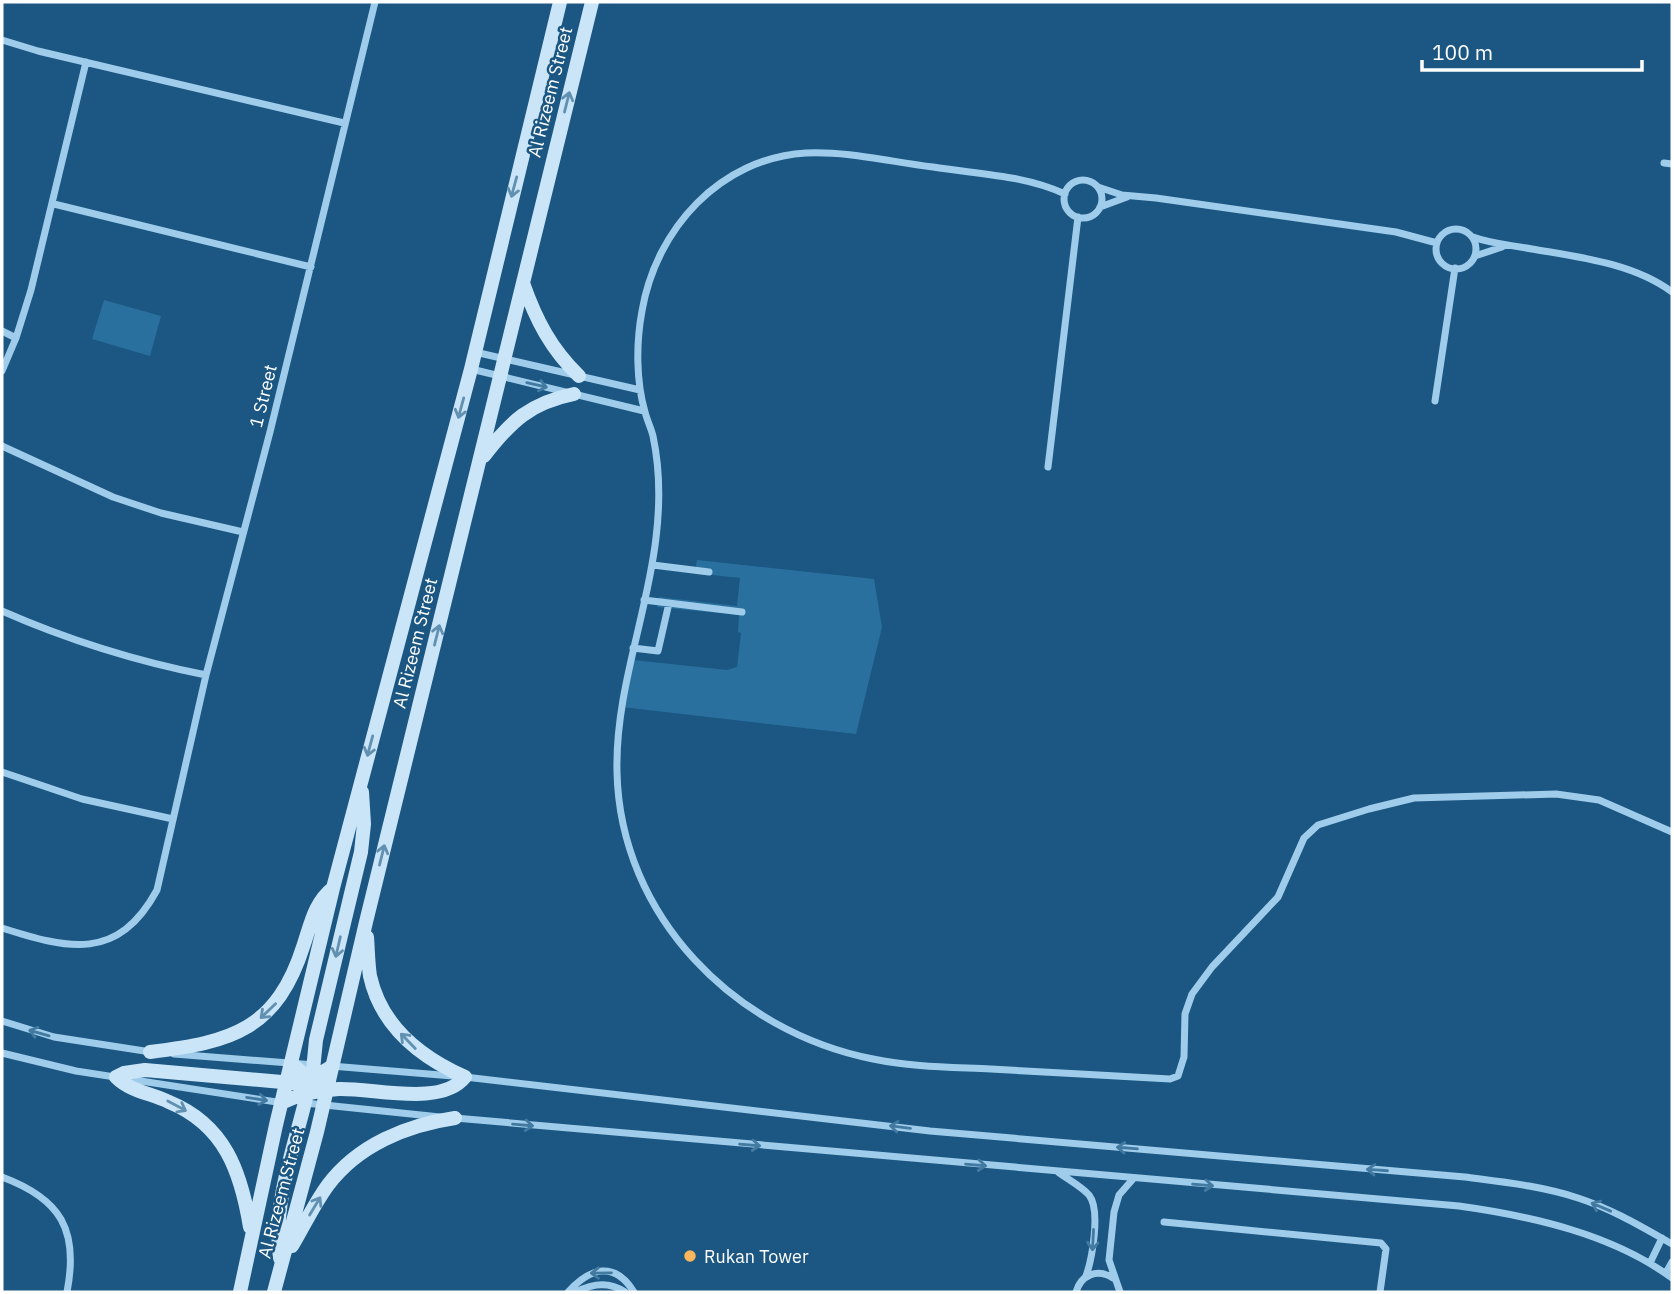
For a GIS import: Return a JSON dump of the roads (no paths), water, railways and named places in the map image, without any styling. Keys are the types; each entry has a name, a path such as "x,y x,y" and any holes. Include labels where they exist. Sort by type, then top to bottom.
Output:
{"street":[{"name":"1 Street","path":"2,928 62,945 83,945 122,931 138,918 157,890 206,675 270,432 375,2"},
{"name":"Al Rizeem Street","path":"240,1292 281,1102 333,888 471,369 560,2"},
{"name":"Al Rizeem Street","path":"314,1089 331,1067 592,2"},
{"path":"2,40 344,123"},
{"path":"2,371 16,338 54,204 86,62"},
{"path":"1065,194 1028,181 841,154 785,155 750,167 717,185 689,210 660,255 647,289 641,316 638,355 640,390 652,433 659,481 657,535 619,725 617,762 619,796 628,841 642,883 663,922 701,967 756,1012 801,1037 875,1060 1174,1078 1182,1068 1185,1014 1198,985 1278,897 1308,833 1318,825 1414,798 1571,794 1612,805 1672,832"},
{"path":"1098,187 1102,197 1100,207 1093,215 1078,217 1069,211 1065,194 1070,185 1080,180 1090,181 1098,187 1131,197 1156,198 1396,232 1437,243"},
{"path":"1100,207 1131,197"},
{"path":"54,204 311,267"},
{"path":"1048,467 1078,217"},
{"path":"1473,237 1475,256 1469,264 1455,268 1440,260 1437,243 1443,234 1453,229 1464,230 1473,237 1506,246 1530,248 1634,271 1672,292"},
{"path":"1475,256 1506,246"},
{"path":"1435,401 1455,268"},
{"path":"523,283 537,321 547,338 579,376"},
{"path":"2,331 16,338"},
{"path":"2,346 11,350"},
{"path":"475,352 640,390"},
{"path":"471,369 645,411"},
{"path":"479,463 495,440 521,414 549,400 574,394"},
{"path":"2,446 114,498 161,513 243,532"},
{"path":"653,565 709,572"},
{"path":"644,600 741,612"},
{"path":"633,648 656,652 660,648 669,603"},
{"path":"2,611 82,643 133,659 206,675"},
{"path":"2,772 92,802 173,820"},
{"path":"281,1266 278,1230 280,1209 314,1089 316,1040 361,852 364,824 360,784"},
{"path":"149,1052 220,1040 236,1034 261,1018 287,989 319,902 333,888"},
{"path":"366,922 370,974 385,1011 417,1050 440,1066 465,1077"},
{"path":"2,1021 54,1037 149,1052 291,1063 302,1071 314,1089"},
{"path":"2,1052 76,1071 281,1102 314,1089 436,1093 453,1088 465,1077"},
{"path":"314,1089 331,1067 465,1077 930,1131 1476,1179 1576,1197 1610,1210 1672,1244"},
{"path":"117,1077 124,1073 145,1070 286,1083 455,1118 1488,1210 1577,1233 1629,1252 1669,1275 1672,1262"},
{"path":"117,1077 125,1086 184,1109 219,1139 241,1180 251,1235"},
{"path":"281,1266 329,1184 357,1156 401,1132 455,1118"},
{"path":"1057,1172 1088,1194 1094,1210 1092,1255 1086,1276 1069,1292"},
{"path":"2,1177 30,1187 52,1206 67,1231 72,1263 67,1292"},
{"path":"1119,1288 1109,1259 1114,1212 1119,1195 1133,1179"},
{"path":"1164,1222 1381,1243 1386,1249 1380,1292"},
{"path":"1650,1263 1662,1238"},
{"name":"Al Rizeem Street","path":"274,1292 281,1266"},
{"path":"568,1292 589,1273 606,1271 622,1277 634,1292"},
{"path":"1086,1276 1100,1273 1107,1275 1119,1288"},
{"path":"1076,1292 1080,1282"},
{"path":"576,1292 597,1284 613,1286 625,1292"}],"place":[{"name":"Rukan Tower","path":"690,1256"}]}
